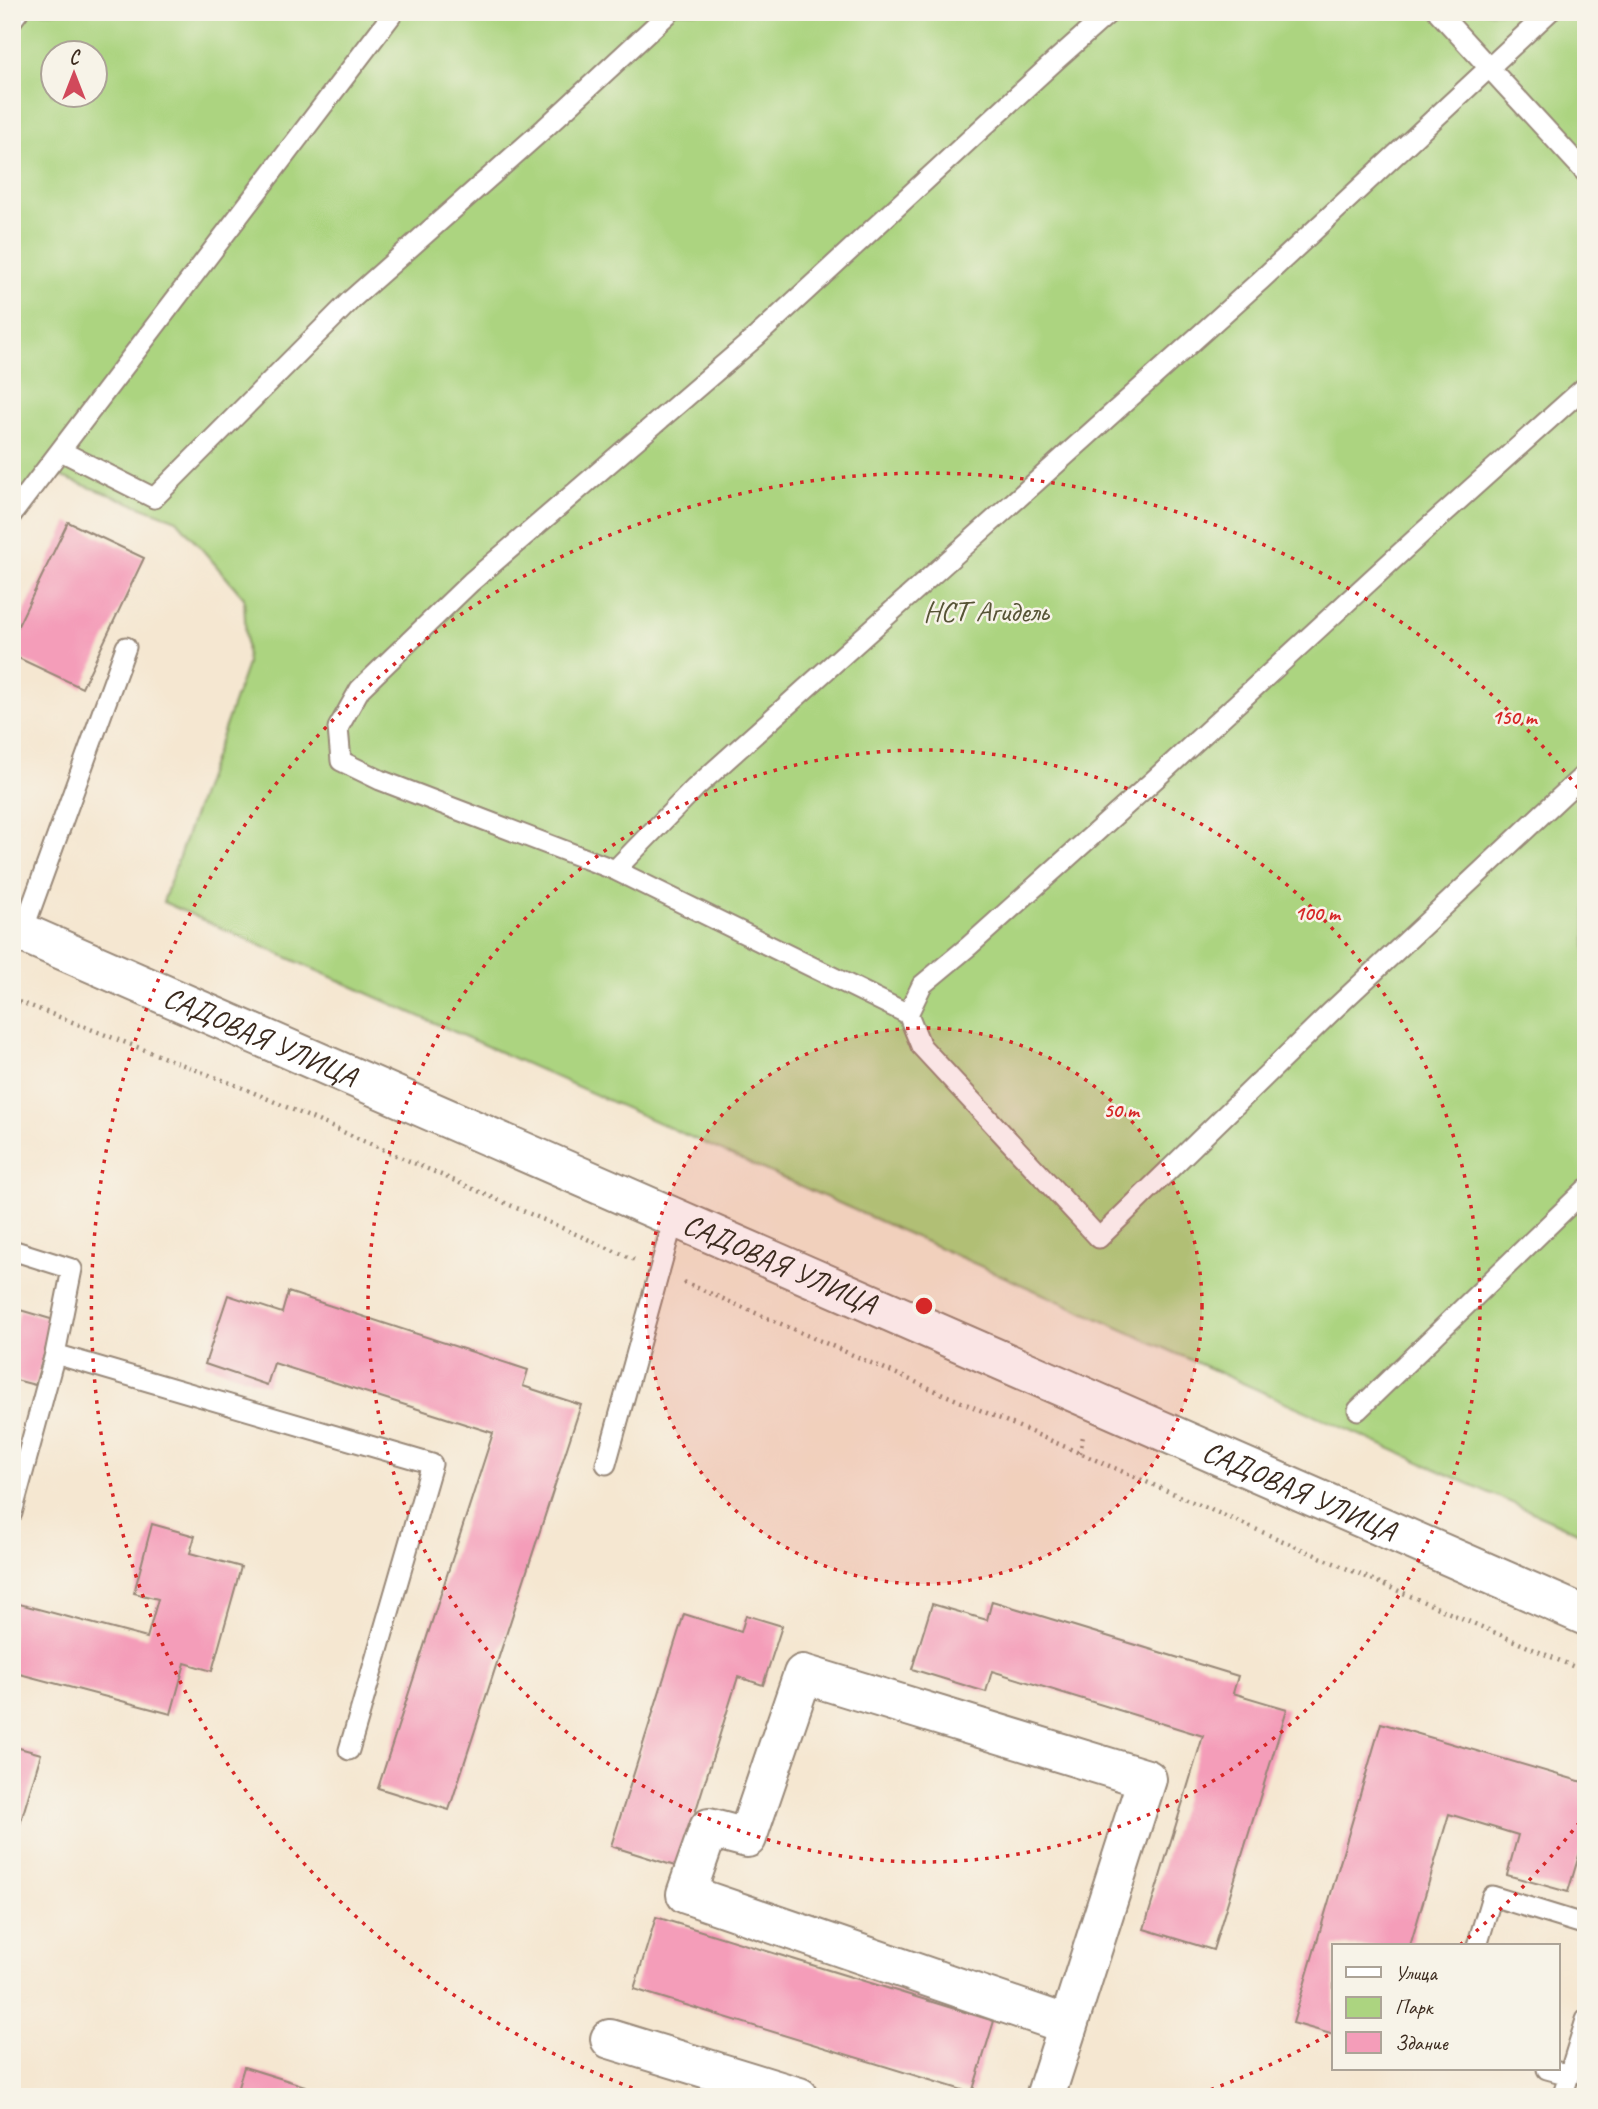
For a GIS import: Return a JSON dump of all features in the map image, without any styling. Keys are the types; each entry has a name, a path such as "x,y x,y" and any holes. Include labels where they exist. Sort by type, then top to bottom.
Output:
{"main road":[{"name":"САДОВАЯ УЛИЦА","path":"17,930 1586,1616"},
{"path":"1045,2097 1147,1779 803,1674 747,1838 709,1828 687,1894 1068,2025"},
{"path":"610,2039 799,2097"}],"lane":[{"path":"12,20 18,12"},
{"path":"12,514 394,12"},
{"path":"61,451 155,498 352,299 545,128 670,12"},
{"path":"1110,12 757,336 471,582 360,689 338,728 341,761 380,780 615,870 908,1014 921,1046 1099,1238 1330,1013 1586,773"},
{"path":"1438,12 1586,173"},
{"path":"615,870 695,788 1261,280 1549,12"},
{"path":"908,1014 922,985 1154,780 1586,386"},
{"path":"17,930 126,647"},
{"path":"1357,1410 1586,1189"},
{"path":"606,1464 674,1218"},
{"path":"12,1250 72,1269 55,1354 12,1513"},
{"path":"55,1354 432,1464 349,1750"},
{"path":"1478,1944 1492,1896 1586,1924"},
{"path":"1562,2097 1586,2020"},
{"path":"1551,2070 1569,2075"}],"path":[{"path":"12,1001 243,1088 1586,1672"}],"green space":[{"name":"НСТ Агидель","path":"12,12 1586,12 1586,1536 163,902 247,664 244,598 177,520 54,474 12,534"}],"building":[{"path":"68,522 144,558 82,688 12,655 12,638"},
{"path":"288,1292 528,1370 523,1386 581,1405 449,1810 378,1788 493,1433 274,1363 267,1385 205,1364 228,1295 282,1313"},
{"path":"20,1310 54,1320 35,1385 12,1379 12,1328 14,1329"},
{"path":"152,1524 195,1536 190,1553 241,1567 212,1671 185,1663 171,1714 12,1672 12,1602 147,1638 158,1599 134,1593"},
{"path":"992,1601 1238,1676 1233,1693 1287,1709 1213,1950 1144,1929 1203,1736 992,1671 986,1692 912,1669 932,1604 987,1620"},
{"path":"684,1614 741,1632 746,1615 782,1626 763,1685 738,1677 678,1867 611,1846"},
{"path":"1381,1723 1586,1783 1586,1832 1568,1892 1507,1875 1518,1835 1449,1814 1411,1944 1332,1944 1332,2034 1293,2023"},
{"path":"12,1746 41,1754 15,1841 12,1840"},
{"path":"656,1917 994,2021 972,2093 634,1989"},
{"path":"244,2067 305,2086 302,2097 235,2097"}]}
